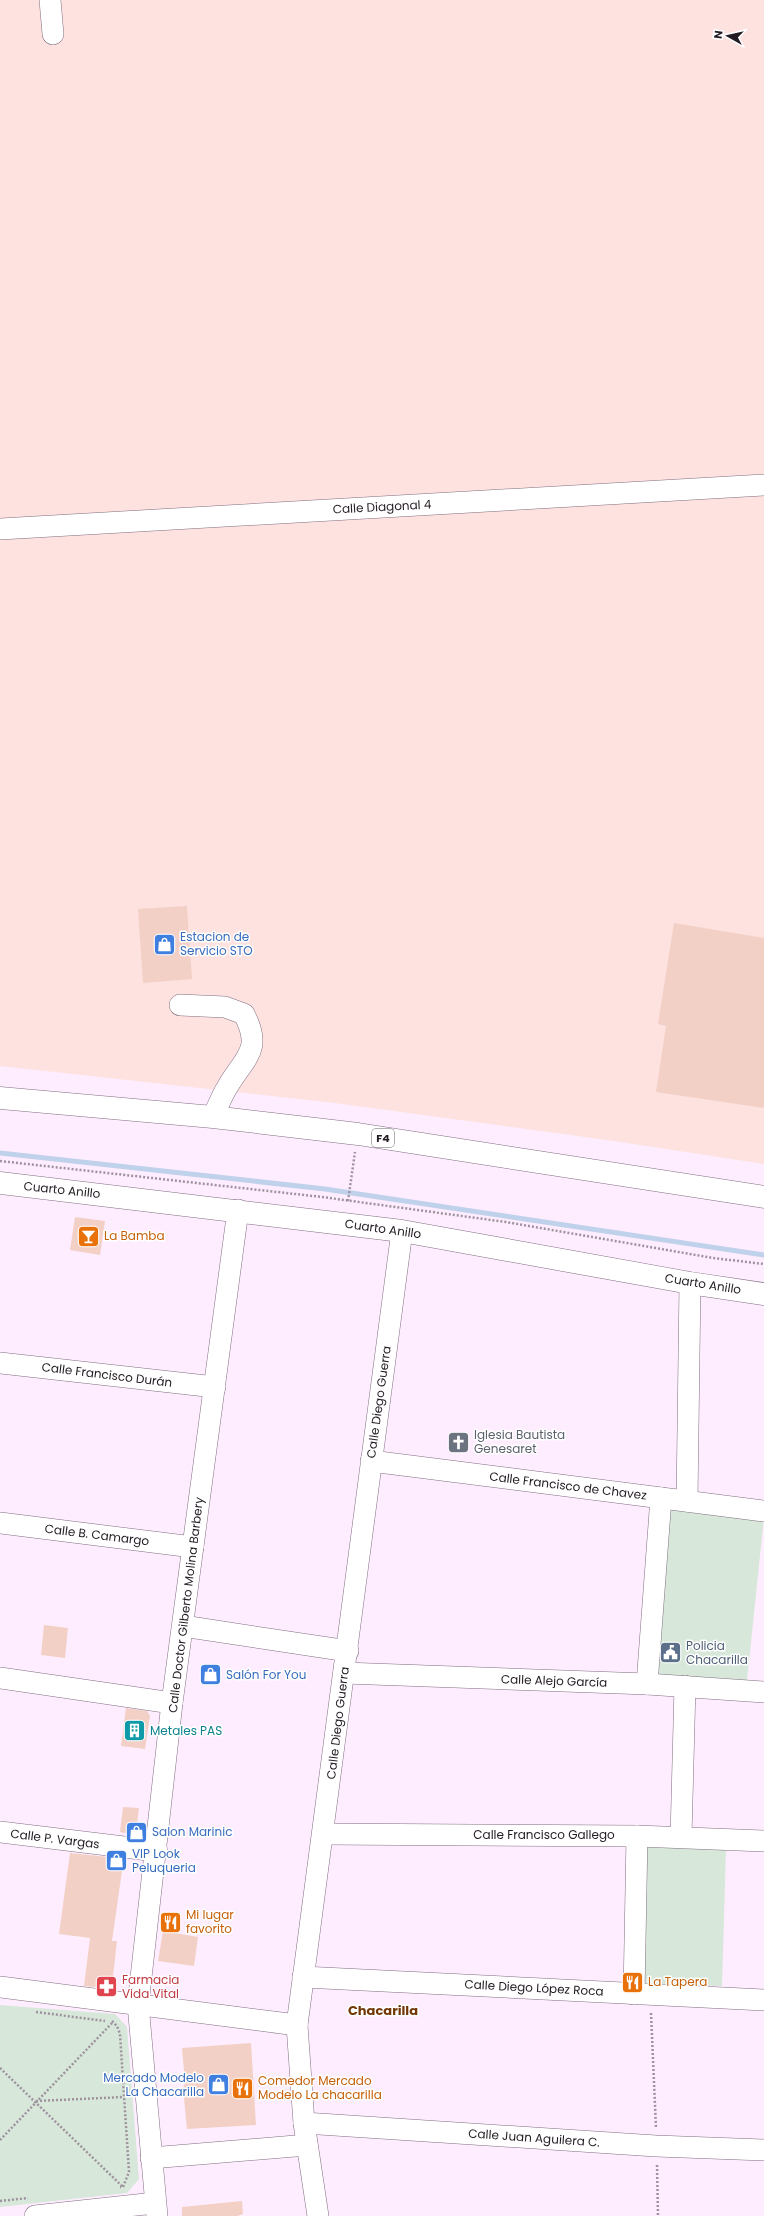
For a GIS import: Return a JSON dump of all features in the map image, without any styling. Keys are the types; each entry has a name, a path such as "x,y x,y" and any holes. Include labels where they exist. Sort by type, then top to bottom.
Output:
{"highway":[{"name":"F4","path":"0,1098 213,1117 358,1134 764,1197"},
{"name":"Cuarto Anillo","path":"0,1183 238,1210 402,1231 690,1283 764,1294"}],"street":[{"path":"50,0 53,34"},
{"name":"Calle Diagonal 4","path":"0,530 764,485"},
{"path":"180,1005 224,1007 231,1009 244,1014 252,1029 252,1047 247,1061 228,1086 213,1117"},
{"name":"Calle Doctor Gilberto Molina Barbery","path":"156,2209 138,2004 157,1851 172,1704 238,1210"},
{"name":"Calle Diego Guerra","path":"318,2216 304,2122 297,2025 324,1834 371,1461 402,1231"},
{"path":"687,1501 690,1283"},
{"name":"Calle Francisco Durán","path":"0,1363 215,1388"},
{"name":"Calle Francisco de Chavez","path":"371,1461 764,1511"},
{"path":"648,1684 661,1498"},
{"name":"Calle B. Camargo","path":"0,1523 193,1547"},
{"path":"183,1626 348,1651"},
{"name":"Calle Alejo García","path":"344,1673 648,1684 764,1692"},
{"path":"0,1678 172,1704"},
{"path":"681,1837 685,1686"},
{"name":"Calle P. Vargas","path":"0,1832 157,1851"},
{"name":"Calle Francisco Gallego","path":"324,1834 637,1836 764,1841"},
{"path":"637,1836 642,1994"},
{"name":"Calle Diego López Roca","path":"303,1977 764,2000"},
{"path":"0,1988 297,2025"},
{"name":"Calle Juan Aguilera C.","path":"304,2122 656,2146 764,2150"},
{"path":"151,2158 307,2145"},
{"path":"32,2207 156,2209"}],"path":[{"path":"348,1201 357,1144"},
{"path":"642,1994 656,2146 658,2216"},
{"path":"34,2012 113,2021"},
{"path":"113,2021 120,2034 129,2172 122,2187"},
{"path":"0,2140 113,2021"},
{"path":"0,2068 122,2187"},
{"path":"36,2102 124,2097"},
{"path":"116,2188 122,2187"},
{"path":"0,2201 32,2207"}],"shaded area":[{"path":"0,0 764,0 764,1164 614,1141 335,1103 0,1066"}],"green space":[{"path":"666,1506 764,1517 747,1681 653,1677"},
{"path":"645,1847 726,1849 722,1986 640,1983"},
{"path":"0,2005 115,2014 127,2027 139,2179 127,2193 0,2207"}],"building":[{"name":"Estacion de Servicio STO","path":"187,906 192,979 143,983 138,909"},
{"path":"674,923 764,938 764,1108 656,1092 666,1026 658,1024"},
{"name":"La Bamba","path":"75,1217 105,1221 100,1255 70,1250"},
{"path":"44,1625 68,1628 65,1658 41,1655"},
{"name":"Salón For You","path":"204,1666 219,1668 217,1683 202,1681"},
{"name":"Metales PAS","path":"126,1708 147,1711 150,1716 145,1749 121,1746"},
{"path":"123,1807 139,1808 137,1824 141,1832 133,1835 120,1832"},
{"path":"70,1853 118,1858 123,1864 112,1941 117,1941 112,1985 106,1988 84,1986 90,1938 59,1934"},
{"path":"163,1931 198,1937 194,1966 158,1961"},
{"name":"Mercado Modelo La Chacarilla","path":"251,2043 256,2125 187,2129 183,2088 185,2083 182,2048"},
{"path":"242,2201 243,2214 237,2216 182,2216 182,2207"}],"waterway":[{"path":"0,1153 325,1189 764,1255"}],"place":[{"name":"Estacion de Servicio STO","path":"165,944"},
{"name":"La Bamba","path":"88,1236"},
{"name":"Iglesia Bautista Genesaret","path":"459,1442"},
{"name":"Policia Chacarilla","path":"670,1653"},
{"name":"Salón For You","path":"210,1675"},
{"name":"Metales PAS","path":"135,1731"},
{"name":"Salon Marinic","path":"136,1832"},
{"name":"VIP Look Peluqueria","path":"116,1861"},
{"name":"Mi lugar favorito","path":"171,1922"},
{"name":"La Tapera","path":"633,1982"},
{"name":"Farmacia Vida Vital","path":"106,1987"},
{"name":"Mercado Modelo La Chacarilla","path":"219,2085"},
{"name":"Comedor Mercado Modelo La chacarilla","path":"243,2088"}],"district":[{"name":"Chacarilla","path":"383,2010"}]}
